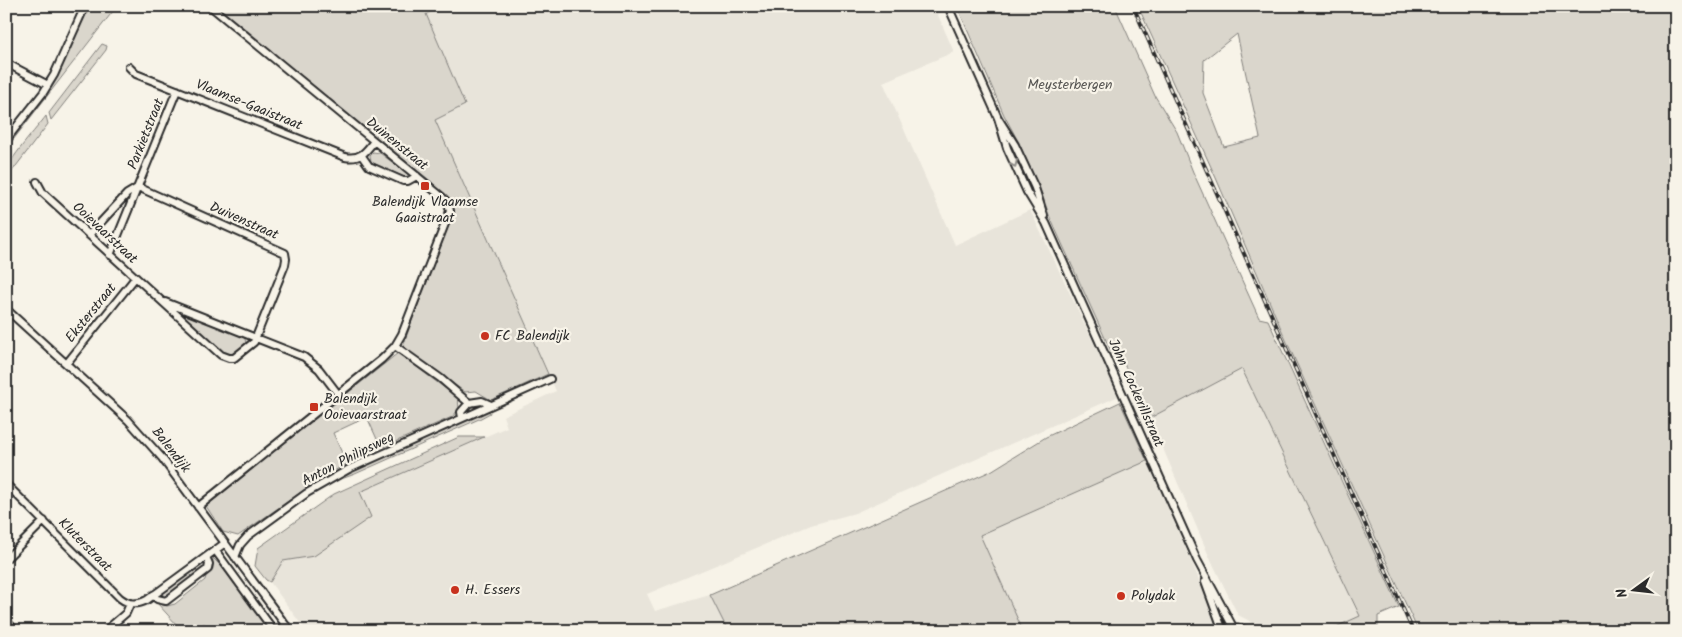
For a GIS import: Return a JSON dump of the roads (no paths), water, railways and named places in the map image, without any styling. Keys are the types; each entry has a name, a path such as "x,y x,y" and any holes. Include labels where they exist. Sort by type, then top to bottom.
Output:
{"street":[{"path":"6,140 54,75 85,6"},
{"name":"Duinenstraat","path":"198,507 382,359 395,346 402,334 450,212 448,203 417,176 210,6"},
{"name":"John Cockerillstraat","path":"948,6 998,118 1007,148 1027,192 1046,223 1203,573 1233,627"},
{"path":"6,63 48,85"},
{"name":"Vlaamse-Gaaistraat","path":"129,67 136,74 345,157 356,158 362,156"},
{"name":"Parkietstraat","path":"110,255 177,90"},
{"path":"374,141 362,156 368,166 403,180 408,181 417,176"},
{"name":"Ooievaarstraat","path":"37,182 43,193 89,236 225,357 234,358 239,356 256,338"},
{"name":"Parkietstraat","path":"89,236 127,194 138,188"},
{"name":"Duivenstraat","path":"138,188 285,253 285,265 256,338"},
{"name":"Eksterstraat","path":"67,363 136,278"},
{"name":"Ooievaarstraat","path":"160,300 310,361 319,369 338,394"},
{"name":"Balendijk","path":"6,309 140,431 288,629"},
{"path":"395,346 447,383 469,403 462,412 462,418"},
{"name":"Anton Philipsweg","path":"235,557 240,545 248,536 307,493 364,462 550,378"},
{"name":"Anton Philipsweg","path":"469,403 482,401 492,405"},
{"name":"Kluterstraat","path":"6,484 120,598 130,604"},
{"path":"6,559 44,521"},
{"path":"105,631 126,613 130,604 137,604 153,595 225,543"},
{"path":"215,550 270,624 273,631 288,629"},
{"path":"153,595 157,599 166,601 208,569 209,564 206,557"},
{"name":"John Cockerillstraat","path":"1203,573 1223,631"},
{"path":"6,620 15,631"},
{"path":"1223,631 1233,627 1239,627 1246,631"}],"railway":[{"path":"1133,6 1413,631"}],"place":[{"name":"Balendijk Vlaamse Gaaistraat","path":"425,186"},
{"name":"FC Balendijk","path":"485,336"},
{"name":"Balendijk Ooievaarstraat","path":"314,407"},
{"name":"H. Essers","path":"455,590"},
{"name":"Polydak","path":"1121,596"}],"park label":[{"name":"Meysterbergen","path":"1070,85"}]}
